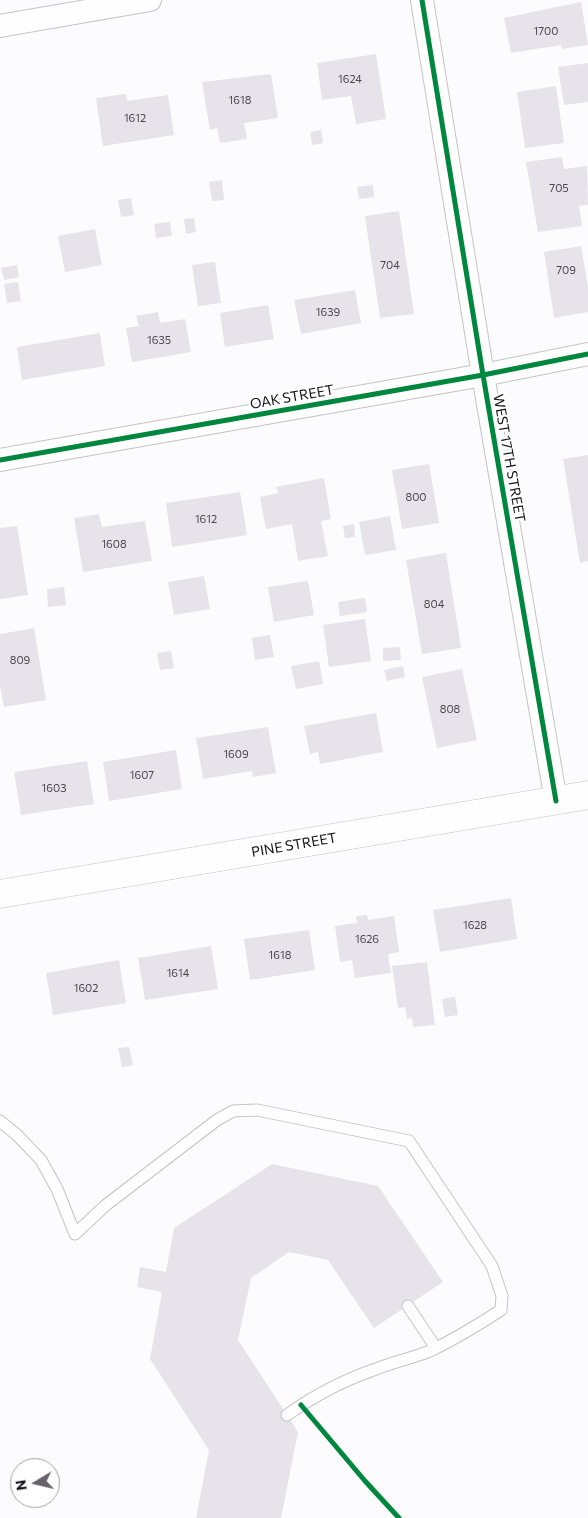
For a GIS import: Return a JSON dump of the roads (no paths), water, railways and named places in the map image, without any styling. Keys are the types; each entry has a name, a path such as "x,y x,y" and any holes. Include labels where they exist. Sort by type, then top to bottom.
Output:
{"street":[{"path":"0,26 150,0"},
{"name":"WEST 17TH STREET","path":"422,0 483,375 556,801"},
{"name":"OAK STREET","path":"0,460 483,375 588,354"},
{"name":"PINE STREET","path":"0,894 588,795"}],"lane":[{"path":"0,1120 41,1160 57,1189 75,1234 106,1205 218,1120 233,1111 257,1110 409,1141 492,1266 502,1296 500,1310 478,1325 436,1348 376,1368 340,1383 287,1415"},
{"path":"408,1306 436,1348"}]}
